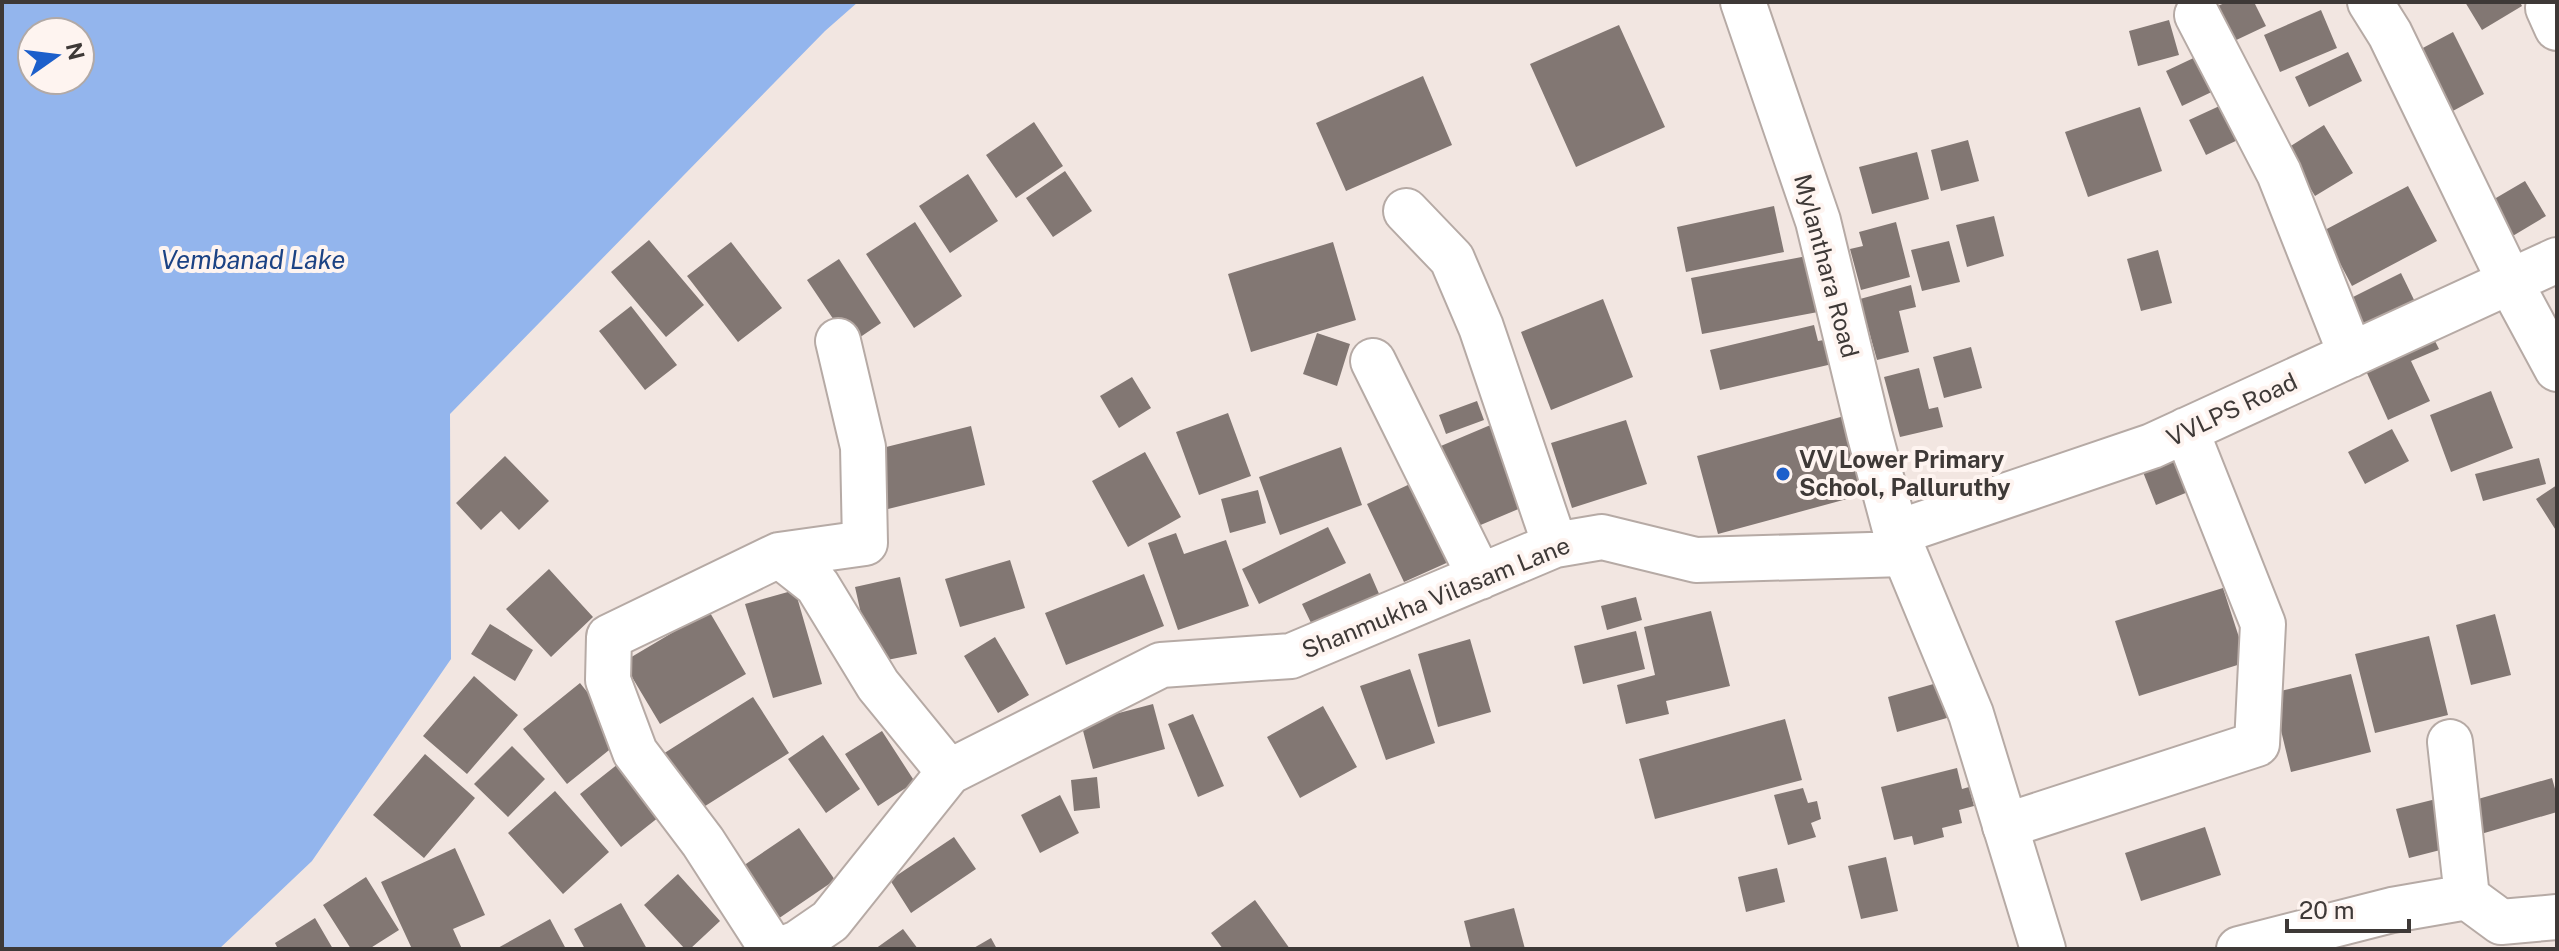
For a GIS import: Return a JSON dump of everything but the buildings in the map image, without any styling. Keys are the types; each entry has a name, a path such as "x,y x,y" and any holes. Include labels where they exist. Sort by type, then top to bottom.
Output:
{"street":[{"name":"Mylanthara Road","path":"1743,2 1818,221 1900,543 1971,714 2043,949"},
{"path":"2370,2 2390,34 2510,282 2557,369"},
{"path":"2554,2 2548,8 2557,28"},
{"path":"2197,15 2279,173 2351,355"},
{"path":"1406,211 1452,259 1481,327 1555,545"},
{"name":"VVLPS Road","path":"1900,543 2152,446 2557,260"},
{"path":"772,949 703,842 635,752 608,680 609,637 779,555 865,543 863,447 838,341"},
{"path":"1373,361 1480,577"},
{"path":"2005,826 2257,744 2263,624 2186,430"},
{"name":"Shanmukha Vilasam Lane","path":"783,949 798,943 830,921 949,772 1161,665 1291,656 1555,545 1602,537 1696,560 1900,543"},
{"path":"779,555 817,585 878,685 949,772"},
{"path":"2450,742 2467,897"},
{"path":"2239,949 2392,910 2467,897 2501,922 2557,917"}],"water":[{"name":"Vembanad Lake","path":"2,2 858,2 825,31 450,414 451,659 312,861 219,949 2,949"}],"place":[{"name":"VV Lower Primary School, Palluruthy","path":"1783,474"}]}
